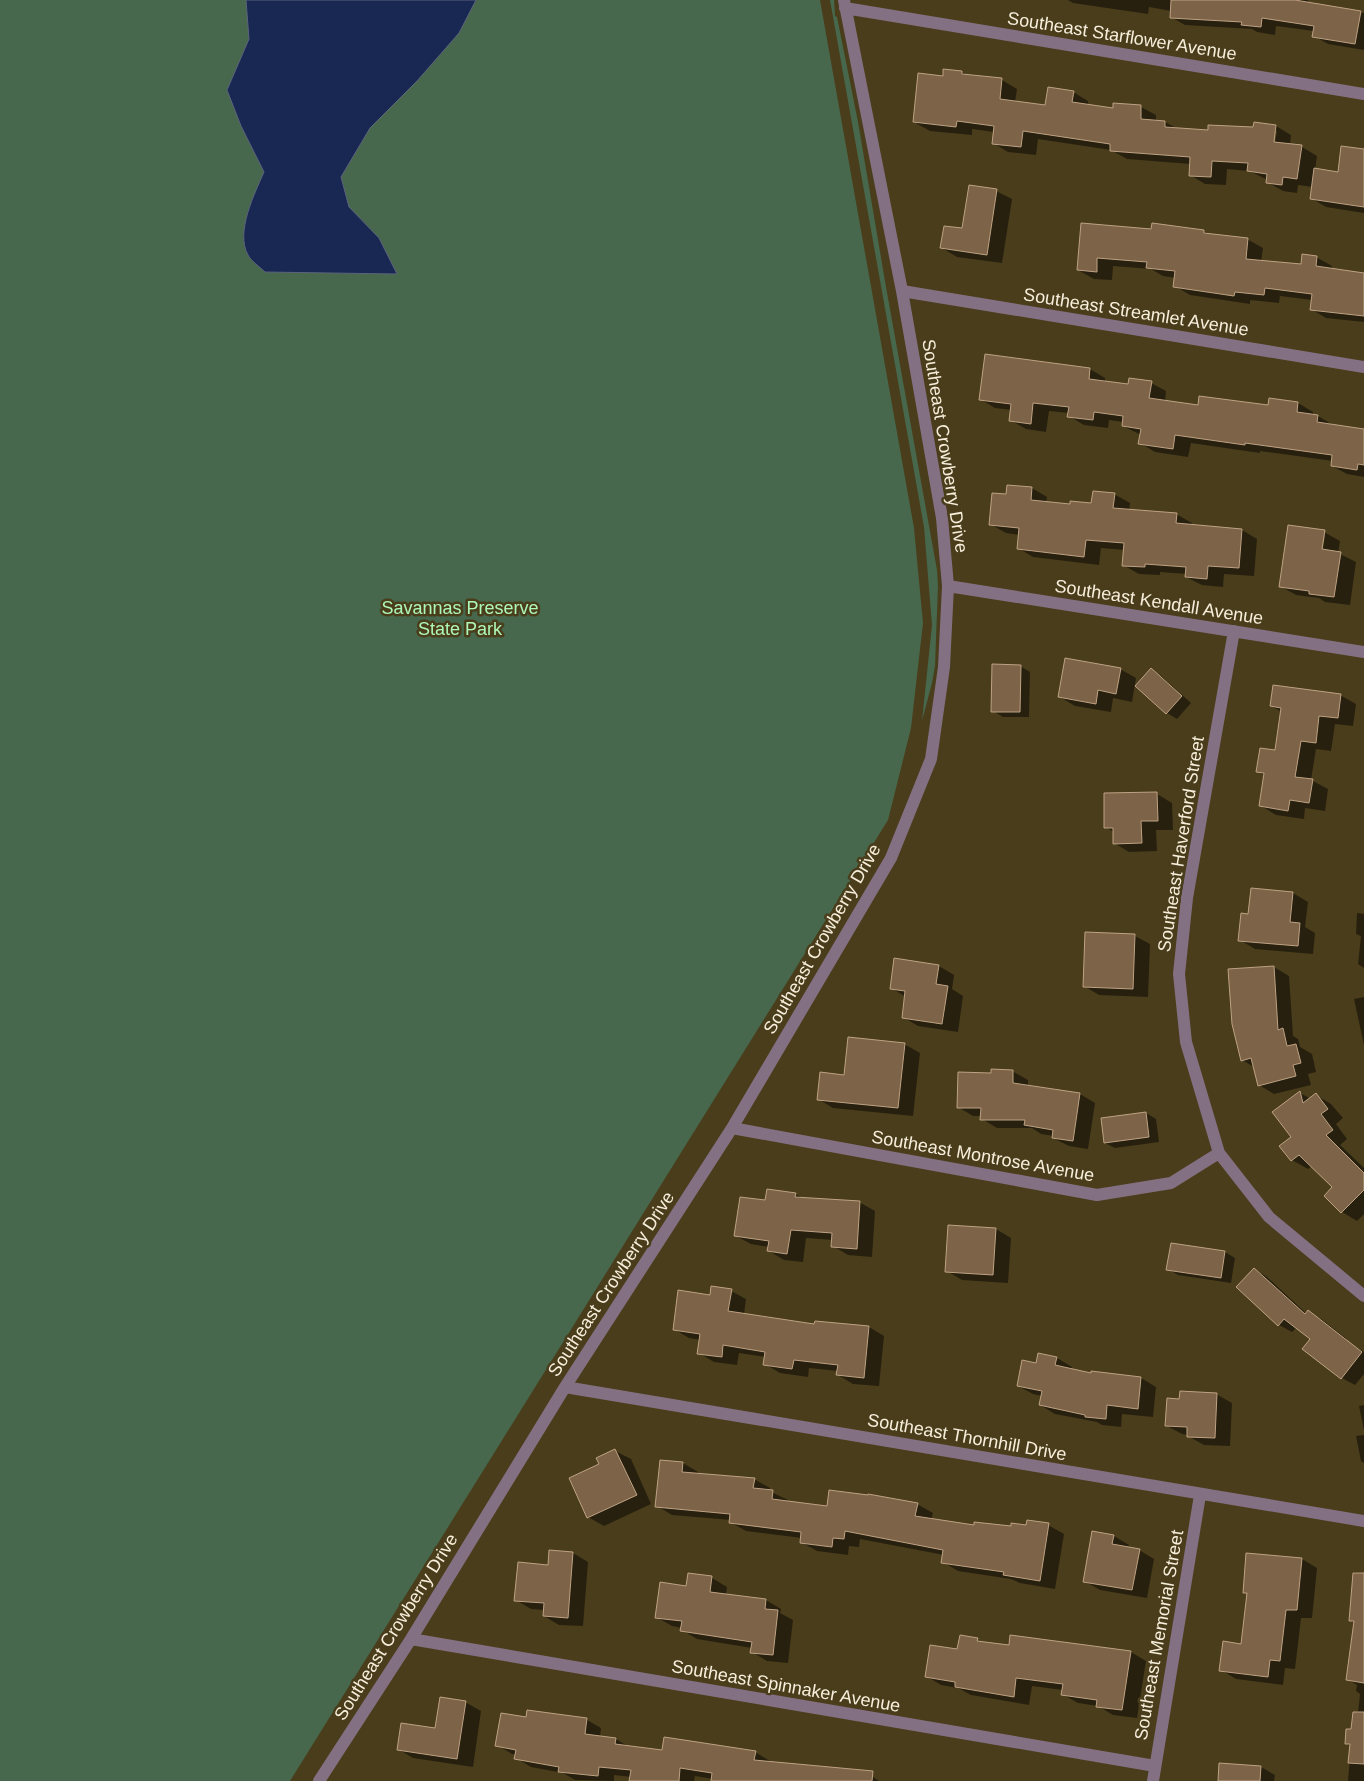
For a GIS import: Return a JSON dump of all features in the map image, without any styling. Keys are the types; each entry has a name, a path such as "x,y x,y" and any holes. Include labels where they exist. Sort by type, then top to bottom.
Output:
{"street":[{"name":"Southeast Starflower Avenue","path":"845,4 1364,94"},
{"name":"Southeast Crowberry Drive","path":"318,1781 412,1639 565,1387 732,1128 892,858 931,759 944,667 948,586 942,518 902,291 845,4"},
{"name":"Southeast Streamlet Avenue","path":"902,291 1364,367"},
{"name":"Southeast Kendall Avenue","path":"948,586 1364,652"},
{"name":"Southeast Haverford Street","path":"1234,631 1187,898 1179,974 1186,1042 1219,1153 1269,1217 1364,1296"},
{"name":"Southeast Montrose Avenue","path":"732,1128 1097,1195 1171,1183 1219,1153"},
{"name":"Southeast Thornhill Drive","path":"565,1387 1364,1521"},
{"name":"Southeast Memorial Street","path":"1152,1781 1200,1495"},
{"name":"Southeast Spinnaker Avenue","path":"412,1639 1155,1766"}],"green space":[{"name":"Savannas Preserve State Park","path":"0,0 820,0 914,528 923,623 911,728 888,820 290,1781 0,1781"},
{"path":"830,0 834,0 835,16 837,17 858,122 937,570 935,666 922,721 932,625 924,527"}],"water":[{"path":"246,0 476,0 459,33 417,81 370,128 341,177 349,207 379,238 397,274 265,272 248,255 245,246 245,224 264,172 241,126 227,90 249,39"}],"building":[{"path":"1171,0 1295,0 1361,11 1355,44 1312,37 1314,26 1262,18 1261,27 1241,25 1242,22 1170,18"},
{"path":"943,69 962,71 962,74 1002,78 1000,99 1045,105 1048,87 1074,91 1072,102 1113,108 1113,103 1141,105 1141,119 1165,121 1165,127 1208,130 1208,125 1253,127 1254,122 1276,125 1274,142 1302,145 1297,179 1283,177 1282,185 1266,183 1267,174 1247,171 1248,163 1212,161 1211,177 1189,176 1190,157 1110,151 1110,144 1023,131 1021,147 992,144 994,126 957,121 956,127 913,122 918,73 943,76"},
{"path":"1341,146 1364,149 1364,207 1310,199 1314,168 1338,172"},
{"path":"969,185 997,189 987,255 940,248 944,226 962,228"},
{"path":"1081,223 1151,229 1152,223 1204,230 1204,233 1248,238 1246,259 1301,264 1302,254 1317,256 1316,266 1364,273 1364,316 1310,310 1312,294 1265,288 1264,295 1235,292 1234,296 1173,287 1175,271 1146,268 1147,262 1097,258 1097,272 1077,270"},
{"path":"985,354 1090,368 1089,379 1128,384 1129,378 1152,381 1149,398 1198,405 1199,396 1268,405 1269,398 1298,402 1297,412 1318,415 1317,422 1364,429 1364,465 1358,464 1357,470 1331,466 1332,455 1175,435 1173,449 1138,444 1141,429 1122,426 1123,416 1094,412 1093,420 1067,417 1069,407 1033,403 1031,424 1009,421 1011,404 979,400"},
{"path":"1007,485 1032,487 1031,500 1070,504 1070,501 1091,503 1093,491 1115,493 1113,508 1177,513 1176,523 1242,529 1239,568 1208,566 1207,579 1185,577 1186,567 1145,564 1145,567 1122,566 1124,543 1086,540 1084,557 1017,549 1019,528 989,525 992,493 1006,494"},
{"path":"1288,525 1325,530 1322,549 1341,552 1334,597 1309,594 1309,591 1279,587"},
{"path":"1065,658 1121,668 1116,694 1098,690 1096,704 1058,697"},
{"path":"992,664 1021,665 1020,712 991,712"},
{"path":"1151,668 1182,696 1166,714 1135,686"},
{"path":"1273,685 1341,694 1338,718 1319,716 1316,743 1301,741 1295,777 1313,779 1309,803 1290,800 1288,811 1259,806 1264,773 1256,772 1260,748 1275,750 1281,708 1270,706"},
{"path":"1157,792 1158,821 1141,821 1142,843 1113,844 1113,828 1104,828 1104,793"},
{"path":"1251,888 1293,892 1290,922 1300,923 1298,946 1238,941 1241,913 1248,914"},
{"path":"1085,932 1135,934 1133,989 1083,987"},
{"path":"894,958 939,965 936,984 948,986 942,1024 902,1018 905,991 890,989"},
{"path":"1274,966 1278,1030 1283,1028 1287,1046 1296,1044 1301,1063 1293,1065 1296,1076 1258,1086 1251,1058 1241,1061 1232,1024 1228,969"},
{"path":"848,1037 905,1043 898,1108 817,1100 820,1072 844,1075"},
{"path":"991,1069 1013,1070 1013,1083 1080,1093 1073,1141 1052,1138 1053,1130 1024,1125 1025,1120 980,1120 981,1108 957,1108 958,1072 991,1073"},
{"path":"1300,1091 1303,1103 1316,1093 1328,1109 1321,1114 1333,1130 1326,1135 1364,1173 1364,1190 1341,1213 1324,1196 1332,1187 1299,1155 1291,1161 1279,1146 1291,1137 1272,1112"},
{"path":"1146,1112 1149,1137 1104,1143 1101,1118"},
{"path":"767,1189 796,1193 795,1197 860,1201 857,1249 831,1247 832,1233 791,1230 787,1254 767,1251 769,1241 734,1236 740,1197 765,1200"},
{"path":"948,1225 996,1228 993,1275 945,1272"},
{"path":"1171,1243 1225,1251 1221,1278 1166,1270"},
{"path":"1254,1268 1305,1314 1308,1310 1362,1352 1341,1379 1302,1349 1310,1339 1284,1319 1278,1326 1236,1287"},
{"path":"711,1286 732,1289 728,1311 814,1324 815,1321 869,1326 864,1378 836,1375 838,1365 794,1360 792,1369 763,1365 765,1352 723,1345 722,1357 697,1354 700,1334 673,1330 678,1290 710,1295"},
{"path":"1038,1353 1057,1357 1055,1365 1091,1373 1091,1371 1141,1377 1138,1409 1107,1405 1106,1419 1085,1417 1085,1415 1039,1405 1042,1391 1017,1386 1022,1360 1036,1363"},
{"path":"1180,1391 1217,1393 1215,1438 1187,1437 1187,1427 1165,1426 1167,1398 1179,1399"},
{"path":"615,1449 637,1495 587,1518 569,1478 599,1464 596,1458"},
{"path":"660,1460 683,1462 682,1472 755,1478 753,1488 773,1490 772,1499 827,1506 829,1490 868,1494 918,1503 915,1516 974,1525 974,1522 1011,1526 1011,1523 1026,1525 1027,1520 1049,1523 1040,1581 1003,1575 1004,1572 941,1563 943,1550 845,1531 844,1539 833,1538 832,1547 800,1543 801,1532 729,1523 730,1514 655,1507"},
{"path":"1092,1531 1114,1535 1112,1544 1140,1549 1132,1590 1083,1582"},
{"path":"549,1550 573,1552 568,1618 543,1616 544,1603 514,1601 518,1562 548,1565"},
{"path":"1246,1553 1302,1558 1297,1610 1286,1610 1280,1661 1270,1660 1268,1677 1219,1671 1223,1641 1241,1644 1247,1593 1243,1593"},
{"path":"688,1573 712,1576 710,1592 766,1599 765,1609 778,1610 773,1655 750,1653 752,1642 680,1631 682,1621 655,1618 660,1582 686,1586"},
{"path":"1353,1573 1364,1573 1364,1683 1346,1680 1354,1621 1349,1621"},
{"path":"960,1635 978,1638 977,1641 1009,1645 1010,1635 1131,1651 1122,1710 1096,1707 1097,1700 1061,1695 1063,1684 1016,1678 1014,1697 955,1687 955,1682 925,1677 930,1645 957,1649"},
{"path":"440,1697 466,1701 457,1759 397,1750 401,1723 435,1728"},
{"path":"527,1710 587,1718 585,1734 616,1738 615,1744 662,1750 664,1737 756,1751 754,1760 873,1771 872,1781 711,1781 712,1773 680,1768 679,1781 629,1781 631,1770 599,1767 598,1776 558,1772 559,1767 514,1759 516,1750 495,1746 501,1713 526,1717"},
{"path":"1353,1712 1364,1712 1364,1764 1348,1763 1350,1744 1345,1744 1346,1729 1351,1729"},
{"path":"1219,1763 1261,1766 1260,1781 1218,1781"}]}
